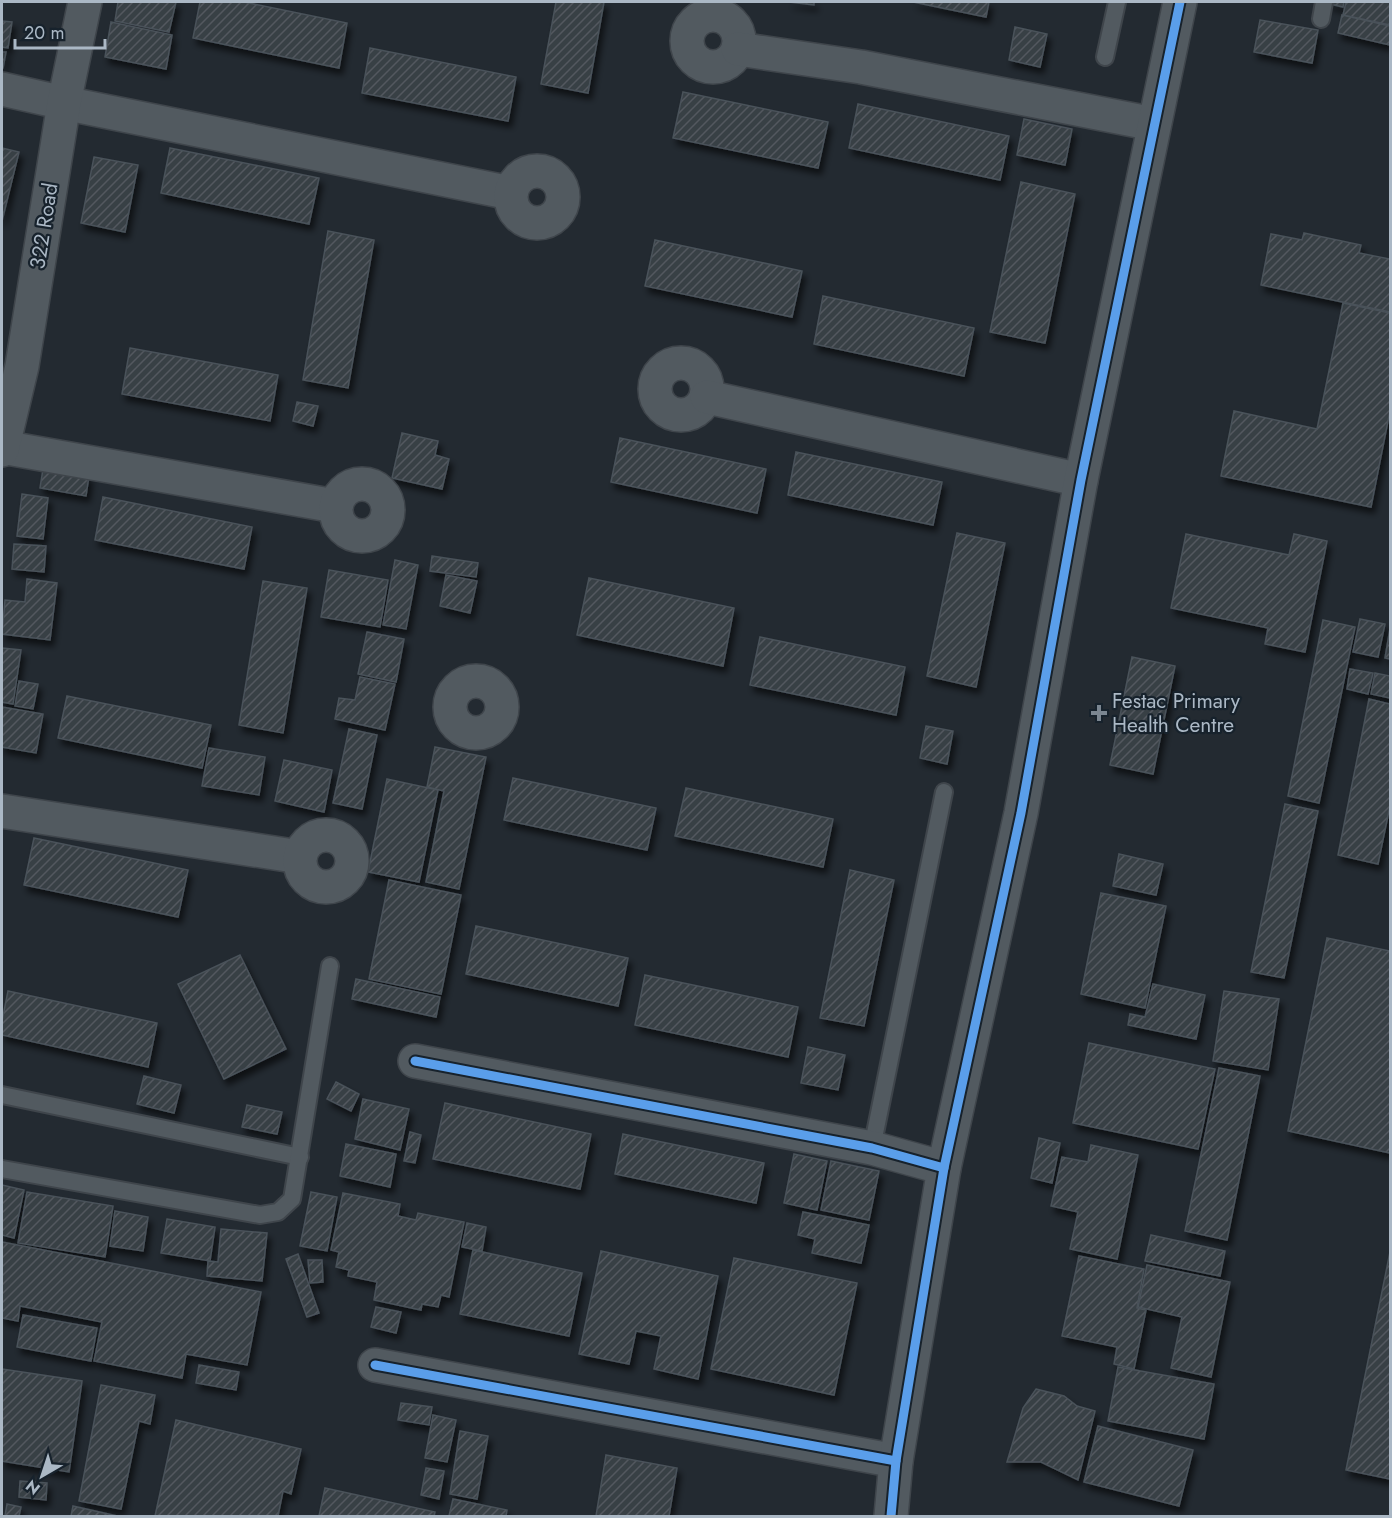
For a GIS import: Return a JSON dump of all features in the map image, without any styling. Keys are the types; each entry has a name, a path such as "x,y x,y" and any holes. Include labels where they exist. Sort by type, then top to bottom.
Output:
{"street":[{"name":"322 Road","path":"2,449 12,363 85,2"},
{"path":"892,1516 896,1461 944,1168 1021,813 1081,480 1180,2"},
{"path":"738,49 861,67 1154,124"},
{"path":"2,89 511,193"},
{"path":"707,397 1081,480"},
{"path":"2,449 335,506"},
{"path":"2,811 300,857"},
{"path":"415,1061 872,1148 944,1168"},
{"path":"375,1365 896,1461"}],"lane":[{"path":"1105,57 1117,2"},
{"path":"1321,19 1324,2"},
{"path":"872,1148 944,792"},
{"path":"2,1169 260,1215 278,1212 292,1199 330,966"},
{"path":"2,1095 300,1157"}],"building":[{"path":"118,2 176,2 169,32 115,21"},
{"path":"200,2 244,2 347,23 339,68 193,38"},
{"path":"556,2 604,2 588,93 541,84"},
{"path":"789,2 814,2 814,5"},
{"path":"913,2 989,2 986,17"},
{"path":"1327,2 1344,2 1343,7"},
{"path":"1346,2 1390,2 1390,25 1343,15"},
{"path":"1342,15 1390,26 1390,45 1338,33"},
{"path":"1260,20 1318,30 1312,63 1254,52"},
{"path":"2,21 12,22 8,48 2,47"},
{"path":"111,22 172,35 166,69 105,57"},
{"path":"1015,27 1047,34 1040,67 1009,60"},
{"path":"370,48 516,77 508,121 362,93"},
{"path":"2,52 6,52 3,68 2,68"},
{"path":"683,92 828,122 818,168 673,138"},
{"path":"858,104 1009,136 1000,180 849,148"},
{"path":"1024,119 1072,129 1065,165 1017,155"},
{"path":"2,148 19,152 2,221"},
{"path":"170,148 319,178 309,224 161,193"},
{"path":"94,157 138,165 125,232 81,223"},
{"path":"1021,182 1075,194 1045,343 990,332"},
{"path":"328,231 374,240 348,388 303,380"},
{"path":"1304,233 1361,245 1359,253 1390,259 1390,312 1261,285 1271,234 1302,240"},
{"path":"655,240 802,271 792,317 645,286"},
{"path":"823,296 974,328 964,376 814,344"},
{"path":"1343,303 1390,313 1390,411 1371,507 1221,476 1234,411 1317,429"},
{"path":"130,348 278,375 270,421 122,394"},
{"path":"297,402 318,406 313,426 293,421"},
{"path":"402,433 438,441 435,455 449,459 442,489 392,478"},
{"path":"620,438 766,469 757,513 611,482"},
{"path":"796,452 942,482 933,525 788,495"},
{"path":"43,469 89,476 86,496 40,488"},
{"path":"22,494 48,498 43,539 17,536"},
{"path":"103,497 252,527 244,569 95,540"},
{"path":"957,533 1005,543 976,687 927,676"},
{"path":"1186,534 1289,555 1294,534 1327,541 1305,652 1265,644 1268,628 1171,608"},
{"path":"14,544 46,546 44,572 12,569"},
{"path":"432,556 478,563 476,577 430,571"},
{"path":"395,560 418,565 406,629 383,625"},
{"path":"329,570 388,580 380,627 321,617"},
{"path":"446,575 477,581 470,613 440,606"},
{"path":"589,578 734,608 723,666 577,635"},
{"path":"27,579 57,583 50,640 2,634 5,600 25,602"},
{"path":"263,581 307,588 283,733 239,725"},
{"path":"1360,619 1385,624 1378,657 1353,652"},
{"path":"1323,620 1355,627 1319,803 1288,796"},
{"path":"1390,629 1390,659 1385,658"},
{"path":"367,632 404,639 396,682 358,674"},
{"path":"760,637 905,667 896,715 750,685"},
{"path":"2,648 21,650 13,704 2,702"},
{"path":"1132,657 1175,666 1153,774 1110,765"},
{"path":"1350,669 1373,673 1368,694 1347,689"},
{"path":"1375,673 1390,676 1390,698 1371,694"},
{"path":"360,677 395,684 385,730 335,719 339,698 355,700"},
{"path":"19,681 38,684 33,709 15,706"},
{"path":"67,696 211,725 202,768 58,738"},
{"path":"1369,699 1390,704 1390,806 1378,864 1338,855"},
{"path":"2,707 43,714 36,753 2,747"},
{"path":"926,726 953,731 947,764 920,758"},
{"path":"349,729 377,735 362,809 333,803"},
{"path":"435,747 486,757 459,889 426,882 444,791 427,787"},
{"path":"209,748 265,757 259,795 202,786"},
{"path":"284,760 332,770 324,812 275,801"},
{"path":"513,778 656,808 647,850 504,820"},
{"path":"387,779 438,790 419,882 368,872"},
{"path":"686,788 833,819 823,867 675,836"},
{"path":"1285,804 1318,811 1284,978 1251,972"},
{"path":"34,838 188,870 178,917 24,885"},
{"path":"1119,854 1163,864 1156,895 1113,886"},
{"path":"850,870 894,880 864,1026 820,1018"},
{"path":"389,880 461,895 441,994 369,979"},
{"path":"1101,893 1166,906 1145,1008 1081,994"},
{"path":"476,926 628,958 618,1006 466,974"},
{"path":"1327,938 1390,951 1390,1153 1288,1131"},
{"path":"240,955 286,1049 224,1079 178,984"},
{"path":"645,975 798,1007 788,1057 635,1025"},
{"path":"356,979 440,997 436,1017 352,999"},
{"path":"1153,984 1205,995 1196,1039 1128,1025 1130,1014 1145,1017"},
{"path":"8,991 157,1023 148,1067 2,1035 2,1021"},
{"path":"1224,991 1279,999 1268,1070 1213,1061"},
{"path":"1089,1043 1215,1069 1198,1149 1073,1123"},
{"path":"808,1047 845,1055 838,1090 801,1083"},
{"path":"1219,1068 1260,1076 1227,1240 1185,1231"},
{"path":"144,1076 181,1085 174,1113 137,1104"},
{"path":"336,1082 359,1094 351,1111 327,1099"},
{"path":"363,1099 409,1109 400,1150 355,1139"},
{"path":"445,1103 591,1134 580,1189 433,1159"},
{"path":"247,1105 282,1112 277,1134 242,1127"},
{"path":"410,1132 421,1135 415,1163 404,1161"},
{"path":"623,1134 764,1163 756,1203 615,1174"},
{"path":"1039,1138 1060,1143 1052,1183 1031,1178"},
{"path":"346,1144 396,1154 390,1187 340,1176"},
{"path":"1091,1145 1138,1155 1117,1259 1070,1249 1078,1212 1051,1206 1062,1157 1088,1162"},
{"path":"794,1154 827,1161 817,1210 784,1203"},
{"path":"831,1161 879,1171 869,1220 821,1210"},
{"path":"2,1185 24,1190 14,1238 2,1235"},
{"path":"27,1192 113,1206 105,1257 18,1243"},
{"path":"311,1192 337,1197 327,1251 300,1246"},
{"path":"343,1193 400,1204 398,1216 416,1220 418,1213 464,1222 449,1297 441,1295 438,1307 422,1304 421,1310 374,1300 377,1282 348,1276 349,1270 336,1267 339,1252 331,1250"},
{"path":"115,1211 148,1217 143,1251 110,1246"},
{"path":"803,1212 869,1225 861,1263 812,1253 815,1239 798,1235"},
{"path":"167,1219 215,1227 210,1261 161,1253"},
{"path":"467,1223 486,1227 482,1251 462,1247"},
{"path":"221,1229 267,1233 262,1281 207,1276 208,1261 218,1262"},
{"path":"1151,1235 1225,1251 1220,1276 1145,1261"},
{"path":"2,1242 261,1292 247,1365 186,1354 182,1378 94,1361 102,1322 20,1306 18,1321 2,1318"},
{"path":"473,1250 582,1273 569,1336 460,1314"},
{"path":"601,1251 718,1276 698,1379 654,1369 661,1336 636,1331 629,1364 579,1354"},
{"path":"1390,1252 1390,1479 1346,1470"},
{"path":"298,1254 319,1313 307,1317 286,1259"},
{"path":"1079,1256 1144,1269 1137,1308 1146,1310 1134,1369 1114,1364 1117,1347 1062,1336"},
{"path":"734,1258 857,1283 834,1395 711,1369"},
{"path":"308,1260 322,1260 323,1282 310,1283"},
{"path":"1147,1265 1230,1282 1211,1377 1171,1368 1182,1317 1138,1307"},
{"path":"376,1307 401,1312 396,1333 371,1327"},
{"path":"23,1315 97,1328 91,1361 17,1347"},
{"path":"199,1365 239,1372 236,1390 196,1383"},
{"path":"1118,1367 1214,1384 1204,1439 1108,1421"},
{"path":"2,1369 82,1381 69,1472 2,1461"},
{"path":"101,1385 155,1395 150,1424 139,1421 121,1509 79,1501"},
{"path":"1036,1389 1064,1396 1077,1406 1095,1411 1078,1480 1041,1462 1007,1462 1023,1408"},
{"path":"401,1403 432,1407 429,1425 398,1420"},
{"path":"433,1415 456,1420 447,1462 425,1458"},
{"path":"176,1420 301,1449 291,1494 283,1491 278,1516 155,1516"},
{"path":"1098,1426 1193,1450 1179,1506 1084,1482"},
{"path":"460,1431 488,1436 477,1499 450,1494"},
{"path":"606,1455 677,1468 669,1516 596,1516"},
{"path":"426,1468 444,1471 439,1499 421,1495"},
{"path":"20,1481 47,1483 46,1500 19,1497"},
{"path":"325,1488 435,1512 434,1516 319,1516"},
{"path":"453,1499 507,1510 506,1516 449,1516"},
{"path":"7,1504 21,1507 19,1516 5,1516"},
{"path":"73,1506 117,1516 71,1516"}],"cycle path":[{"path":"891,1516 896,1461 944,1168 1021,813 1081,480 1180,2"},
{"path":"415,1061 872,1148 944,1168"},
{"path":"375,1365 896,1461"}],"place":[{"name":"Festac Primary Health Centre","path":"1099,713"}]}
